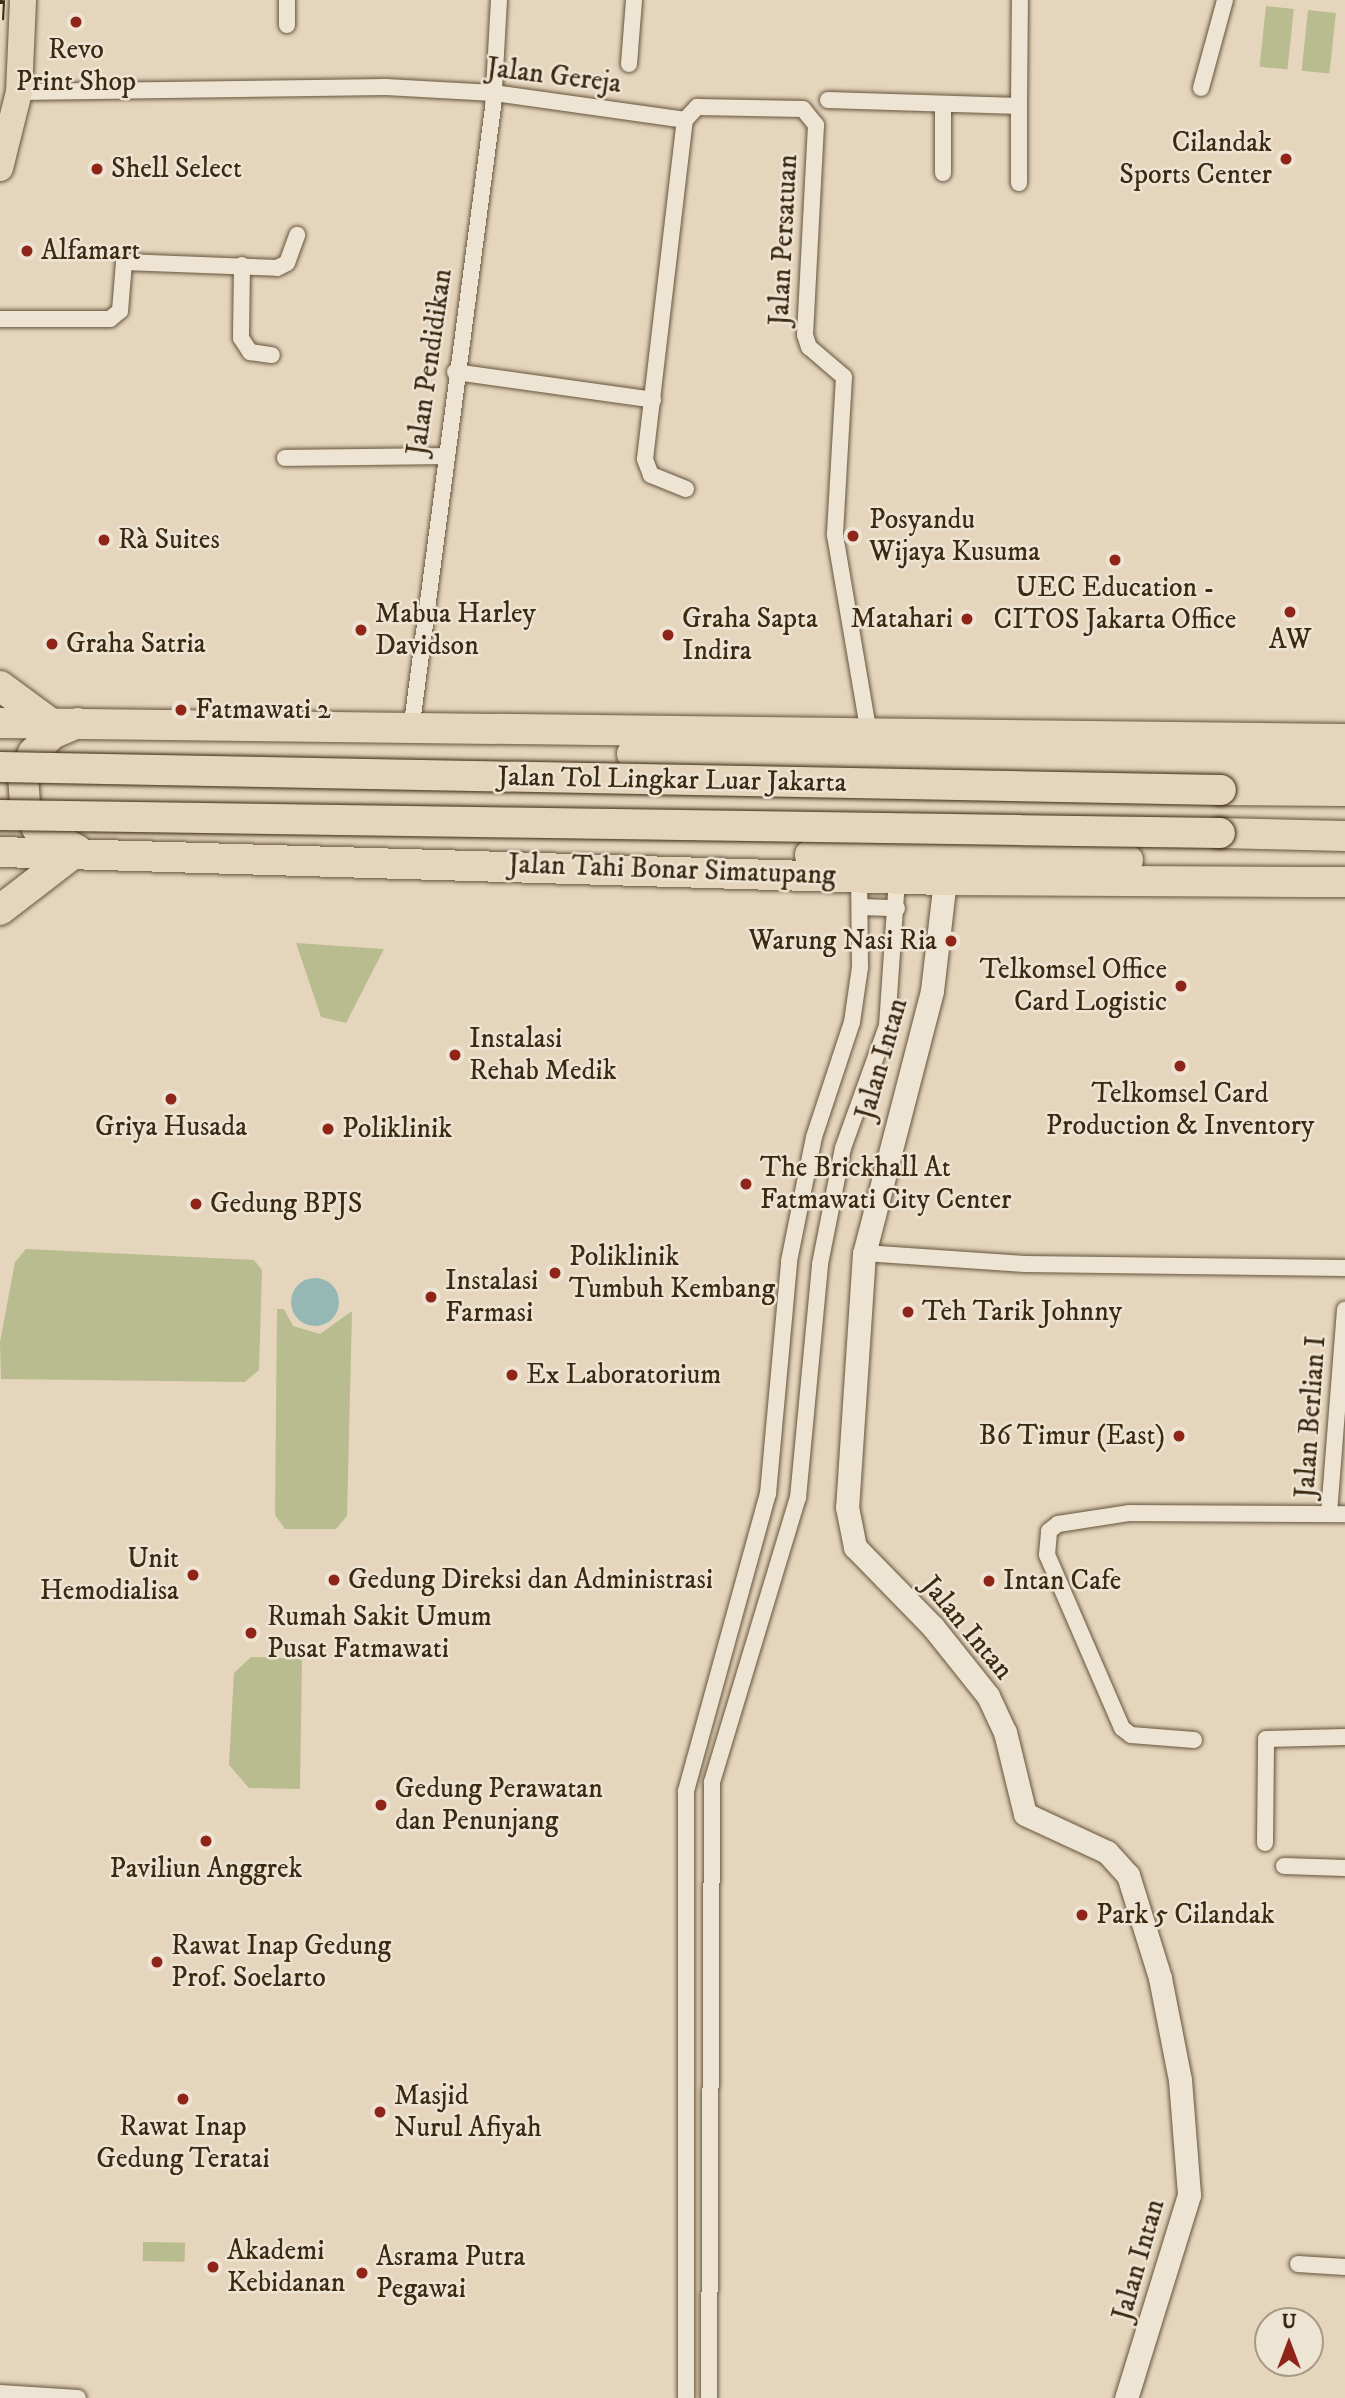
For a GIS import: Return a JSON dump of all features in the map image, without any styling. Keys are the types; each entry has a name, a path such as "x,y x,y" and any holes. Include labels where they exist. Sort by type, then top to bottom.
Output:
{"highway":[{"path":"0,686 49,722"},
{"path":"0,723 79,722 531,733 1345,739"},
{"path":"79,722 52,734 33,753 23,778 25,804 37,828 58,845 79,852"},
{"path":"531,733 583,753 1345,767"},
{"name":"Jalan Tol Lingkar Luar Jakarta","path":"0,767 1345,791"},
{"name":"Jalan Tol Lingkar Luar Jakarta","path":"0,815 1345,836"},
{"name":"Jalan Tahi Bonar Simatupang","path":"0,852 667,869 945,880 1345,882"},
{"path":"0,910 79,852"},
{"path":"667,869 756,855 1345,864"}],"main road":[{"path":"0,168 19,92 23,0"}],"street":[{"path":"287,0 287,25"},
{"name":"Jalan Pendidikan","path":"411,731 443,456 494,93 499,0"},
{"path":"629,64 634,0"},
{"path":"1019,184 1020,0"},
{"path":"1201,88 1225,0"},
{"name":"Jalan Gereja","path":"19,92 386,87 494,93 685,120"},
{"path":"828,100 1019,106"},
{"path":"943,105 943,173"},
{"name":"Jalan Persatuan","path":"685,120 697,107 803,109 816,119 805,335 809,347 844,377 835,535 870,734"},
{"path":"685,120 646,467 651,475 686,489"},
{"path":"0,319 114,317 127,261 242,265 267,269 287,263 297,235"},
{"path":"242,265 241,338 250,352 272,355"},
{"path":"455,372 653,400"},
{"path":"285,458 443,456"},
{"path":"687,2398 686,1791 768,1494 789,1261 814,1138 852,1022 860,907 859,877"},
{"path":"709,2398 712,1782 788,1540 798,1498 820,1264 843,1148 887,1026 897,878"},
{"name":"Jalan Intan","path":"945,880 932,991 864,1253 846,1507 855,1548 933,1627 988,1696 1006,1732 1025,1814 1107,1852 1128,1875 1160,1978 1180,2080 1189,2195 1126,2398"},
{"path":"860,907 897,908"},
{"path":"864,1253 1024,1264 1345,1268"},
{"name":"Jalan Berlian I","path":"1337,1514 1345,1310"},
{"path":"1194,1740 1131,1735 1122,1728 1047,1555 1049,1531 1058,1524 1130,1513 1337,1514"},
{"path":"759,1533 788,1540"},
{"path":"1265,1843 1266,1739 1345,1737"},
{"path":"1284,1866 1345,1868"},
{"path":"1298,2264 1345,2267"},
{"path":"687,2375 711,2374"},
{"path":"0,2393 78,2398"}],"green space":[{"path":"1266,6 1294,9 1287,70 1260,67"},
{"path":"1308,10 1336,13 1329,74 1302,71"},
{"path":"296,943 384,949 346,1023 321,1017"},
{"path":"26,1249 254,1260 262,1270 259,1370 245,1382 1,1379 0,1342 15,1262"},
{"path":"277,1309 284,1309 293,1326 320,1334 352,1311 347,1516 336,1529 285,1529 275,1515"},
{"path":"251,1657 302,1659 300,1789 249,1788 229,1765 234,1673"},
{"path":"143,2242 185,2243 185,2262 143,2261"}],"water":[{"path":"315,1278 324,1279 332,1285 338,1293 338,1311 332,1319 324,1325 315,1326 306,1325 298,1319 292,1311 291,1302 292,1293 298,1285 306,1279"}],"railway":[{"path":"0,20 1,0"}],"place":[{"name":"Revo Print Shop","path":"76,22"},
{"name":"Cilandak Sports Center","path":"1286,159"},
{"name":"Shell Select","path":"97,169"},
{"name":"Alfamart","path":"27,251"},
{"name":"Posyandu Wijaya Kusuma","path":"853,536"},
{"name":"Rà Suites","path":"104,540"},
{"name":"UEC Education - CITOS Jakarta Office","path":"1115,560"},
{"name":"AW","path":"1290,612"},
{"name":"Matahari","path":"967,619"},
{"name":"Mabua Harley Davidson","path":"361,630"},
{"name":"Graha Sapta Indira","path":"668,635"},
{"name":"Graha Satria","path":"52,644"},
{"name":"Fatmawati 2","path":"181,710"},
{"name":"Warung Nasi Ria","path":"951,941"},
{"name":"Telkomsel Office Card Logistic","path":"1181,986"},
{"name":"Instalasi Rehab Medik","path":"455,1055"},
{"name":"Telkomsel Card Production & Inventory","path":"1180,1066"},
{"name":"Griya Husada","path":"171,1099"},
{"name":"Poliklinik","path":"328,1129"},
{"name":"The Brickhall At Fatmawati City Center","path":"746,1184"},
{"name":"Gedung BPJS","path":"196,1204"},
{"name":"Poliklinik Tumbuh Kembang","path":"555,1273"},
{"name":"Instalasi Farmasi","path":"431,1297"},
{"name":"Teh Tarik Johnny","path":"908,1312"},
{"name":"Ex Laboratorium","path":"512,1375"},
{"name":"B6 Timur (East)","path":"1179,1436"},
{"name":"Unit Hemodialisa","path":"193,1575"},
{"name":"Gedung Direksi dan Administrasi","path":"334,1580"},
{"name":"Intan Cafe","path":"989,1581"},
{"name":"Rumah Sakit Umum Pusat Fatmawati","path":"251,1633"},
{"name":"Gedung Perawatan dan Penunjang","path":"381,1805"},
{"name":"Paviliun Anggrek","path":"206,1841"},
{"name":"Park 5 Cilandak","path":"1082,1915"},
{"name":"Rawat Inap Gedung Prof. Soelarto","path":"157,1962"},
{"name":"Rawat Inap Gedung Teratai","path":"183,2099"},
{"name":"Masjid Nurul Afiyah","path":"380,2112"},
{"name":"Akademi Kebidanan","path":"213,2267"},
{"name":"Asrama Putra Pegawai","path":"362,2273"}]}
